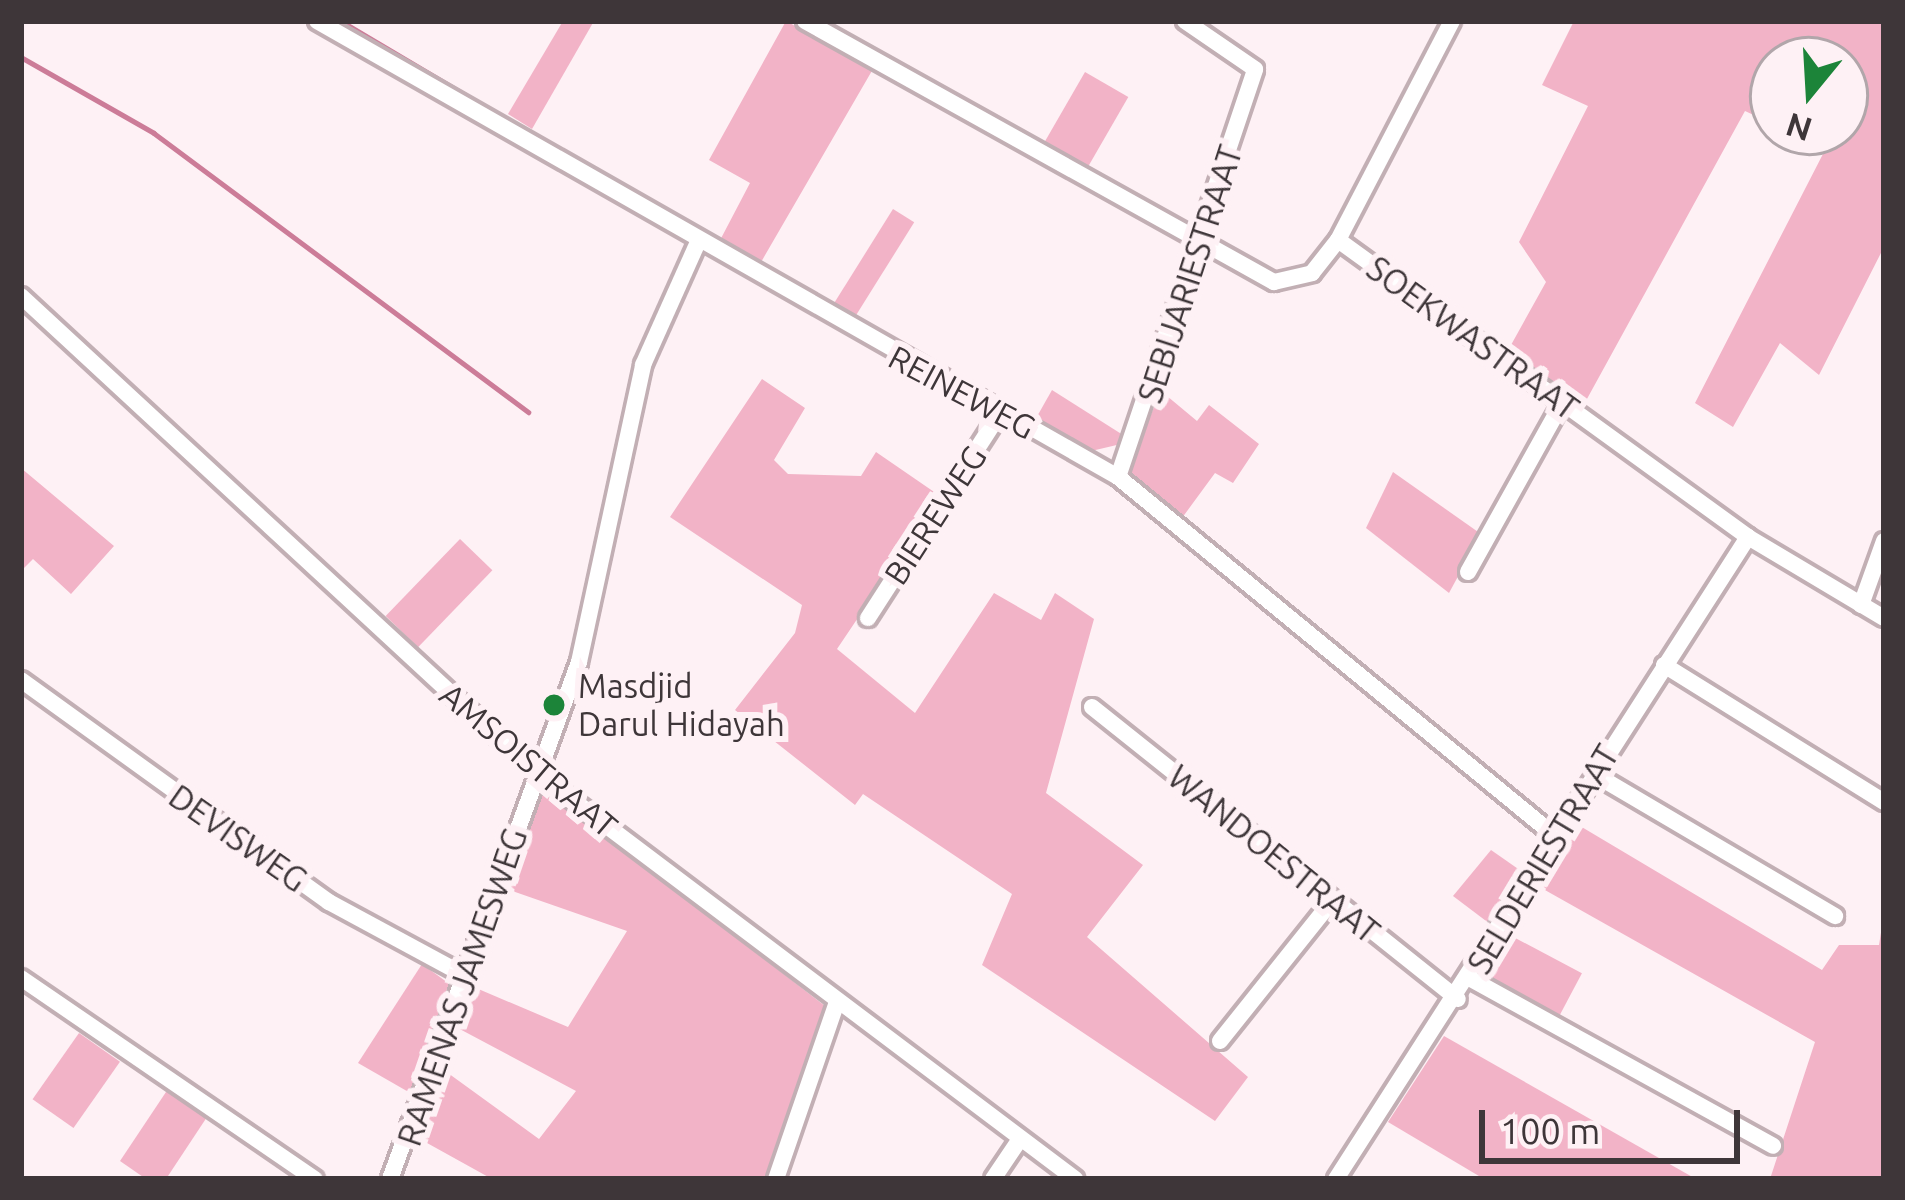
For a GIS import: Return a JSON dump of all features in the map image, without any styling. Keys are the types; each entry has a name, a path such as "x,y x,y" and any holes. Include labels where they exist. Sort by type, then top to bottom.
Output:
{"street":[{"name":"REINEWEG","path":"317,21 697,244 1118,477 1555,836"},
{"name":"SOEKWASTRAAT","path":"805,21 1199,242 1292,284 1337,239 1748,537 1884,618"},
{"name":"SEBIJARIESTRAAT","path":"1118,477 1255,69 1185,21"},
{"path":"1337,239 1452,21"},
{"name":"RAMENAS JAMESWEG","path":"390,1179 579,662 643,364 697,244"},
{"name":"AMSOISTRAAT","path":"21,296 538,774 836,1005 1075,1179"},
{"path":"1468,572 1562,403"},
{"name":"BIEREWEG","path":"868,618 1001,412"},
{"name":"SELDERIESTRAAT","path":"1336,1179 1471,979 1555,836 1748,537"},
{"path":"1862,604 1884,541"},
{"path":"1664,665 1884,802"},
{"name":"DEVISWEG","path":"21,680 328,902 466,976"},
{"name":"WANDOESTRAAT","path":"1092,706 1331,902 1458,999"},
{"path":"1594,774 1835,916"},
{"path":"1220,1041 1331,902"},
{"path":"21,979 315,1179"},
{"path":"1471,979 1773,1146"},
{"path":"776,1179 836,1005"},
{"path":"993,1179 1020,1139"}],"shaded area":[{"path":"563,21 594,21 532,129 508,114"},
{"path":"786,21 873,69 757,269 717,246 750,183 709,160"},
{"path":"1574,21 1884,21 1884,247 1819,375 1780,343 1733,427 1695,403 1822,156 1869,156 1869,36 1749,36 1749,113 1745,111 1582,408 1506,354 1546,282 1519,242 1588,106 1542,85"},
{"path":"1085,72 1128,97 1086,170 1043,145"},
{"path":"893,209 914,222 850,325 829,312"},
{"path":"762,379 805,408 774,460 788,474 861,476 876,452 940,496 837,649 915,713 994,593 1041,620 1055,593 1094,619 1046,793 1143,865 1087,937 1248,1077 1215,1121 982,965 1012,894 863,794 855,805 735,710 795,633 802,605 670,517"},
{"path":"1052,390 1123,435 1121,444 1087,452 1035,420"},
{"path":"1161,391 1197,421 1209,405 1259,444 1233,483 1215,473 1182,518 1126,472"},
{"path":"21,468 114,546 71,594 33,559 21,571"},
{"path":"1393,472 1481,534 1449,593 1366,528"},
{"path":"460,539 492,570 418,647 386,616"},
{"path":"544,789 825,1006 766,1179 492,1179 418,1138 441,1068 539,1139 576,1091 454,1026 469,985 568,1027 627,931 504,888"},
{"path":"1575,823 1822,970 1839,945 1879,945 1884,914 1884,1179 1770,1179 1815,1042 1536,885"},
{"path":"1491,850 1524,873 1494,927 1453,896"},
{"path":"1506,933 1582,973 1559,1016 1483,975"},
{"path":"422,964 455,988 419,1098 358,1063"},
{"path":"79,1033 120,1062 73,1128 33,1099"},
{"path":"1444,1036 1696,1179 1484,1179 1388,1122"},
{"path":"170,1086 209,1114 166,1179 146,1179 120,1161"}],"waterway":[{"path":"341,21 506,119"},
{"path":"21,57 154,133 528,412"}],"place":[{"name":"Masdjid Darul Hidayah","path":"554,705"}]}
